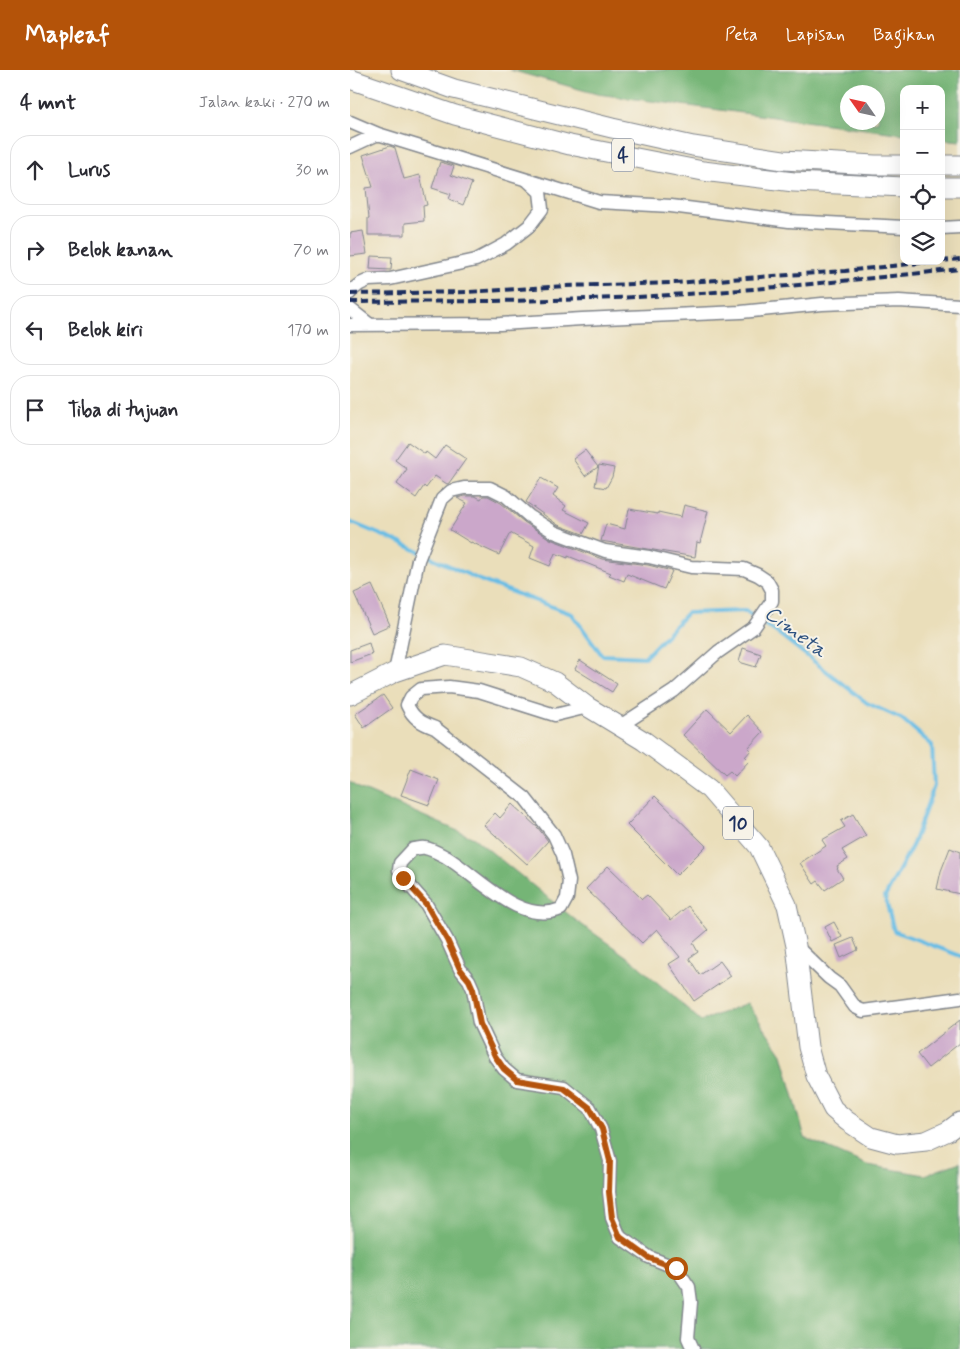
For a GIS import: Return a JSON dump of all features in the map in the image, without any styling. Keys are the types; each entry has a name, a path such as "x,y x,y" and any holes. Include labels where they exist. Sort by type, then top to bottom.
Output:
{"highway":[{"name":"4","path":"402,70 454,90 693,146 783,160 900,165"},
{"name":"4","path":"350,79 455,115 570,145 703,171 794,182 900,187"},
{"path":"945,165 960,164"},
{"path":"945,187 960,187"},
{"name":"10","path":"350,695 395,672 445,655 521,667 555,682 588,707 644,741 709,789 759,847 787,905 796,946 808,1047 816,1076 833,1109 871,1137 897,1144 926,1141 948,1132 960,1122"}],"street":[{"path":"350,122 378,134 599,202 671,206 789,221 900,227"},
{"path":"350,147 378,134"},
{"path":"350,294 352,290 369,280 390,279 476,260 506,244 529,226 542,209 540,192 526,179"},
{"path":"945,228 960,227"},
{"path":"350,325 500,324 741,312 822,304 899,301 960,305"},
{"path":"350,309 369,324"},
{"path":"395,672 418,560 442,499 451,491 464,488 490,488 506,496 529,516 554,532 605,551 649,557 691,567 744,569 767,581 772,590 772,601 754,627 718,652 674,691 620,726"},
{"path":"588,707 554,715 478,691 449,687 421,689 411,697 407,705 410,713 421,723 434,728 525,798 554,835 563,856 568,880 567,898 561,909 544,914 523,910 496,894 463,867 437,852 425,848 413,849 400,863 399,870 403,878 426,904 447,940 460,969 469,980 473,989 480,1024 495,1056 504,1069 517,1080 564,1088 590,1108 602,1129 610,1161 609,1192 612,1218 620,1237 649,1258 676,1268 688,1287 691,1302 688,1338 693,1349"},
{"path":"796,946 840,986 854,1008 863,1012 960,998"}],"green space":[{"path":"510,70 960,70 960,141 945,139 945,85 900,85 900,133 873,130 885,130 885,85 840,85 840,126 597,94"},
{"path":"350,782 359,788 474,838 578,922 633,961 701,1021 747,1003 782,1054 805,1138 867,1165 925,1175 960,1162 960,1349 351,1349"}],"building":[{"path":"390,146 395,148 404,179 420,175 427,205 423,206 424,221 405,223 405,235 368,235 369,218 366,188 373,187 363,155"},
{"path":"440,162 454,166 451,175 472,183 463,205 449,199 451,194 432,188"},
{"path":"363,231 367,254 350,256 350,233"},
{"path":"371,256 392,257 391,270 370,269"},
{"path":"408,442 435,459 445,445 466,459 449,483 447,484 435,476 426,488 424,486 416,498 397,484 407,469 395,460"},
{"path":"585,450 598,467 585,476 573,459"},
{"path":"599,465 614,468 606,488 595,486"},
{"path":"541,478 558,488 553,496 566,506 563,510 589,523 583,534 558,525 526,502"},
{"path":"475,496 481,499 483,496 488,496 501,503 524,522 550,539 602,559 648,565 672,571 664,589 627,574 624,581 609,575 611,573 568,556 568,558 555,553 550,566 530,558 534,546 510,533 499,555 471,543 450,530 467,503 457,498"},
{"path":"684,505 708,511 700,543 697,542 695,557 601,541 606,524 625,529 629,509 681,517"},
{"path":"372,585 390,625 372,633 354,593"},
{"path":"369,643 372,654 350,662 350,650"},
{"path":"743,648 761,654 756,667 739,662"},
{"path":"580,660 617,684 612,692 575,669"},
{"path":"383,695 392,708 364,728 355,714"},
{"path":"707,709 731,732 747,715 763,732 748,748 751,750 745,757 749,761 735,776 730,771 725,775 683,735"},
{"path":"411,769 439,780 429,805 401,795"},
{"path":"655,796 706,846 677,875 627,825"},
{"path":"512,804 538,828 548,841 527,864 484,825 495,813 500,818"},
{"path":"853,814 866,836 842,850 848,859 837,866 837,869 843,878 825,890 818,881 814,884 800,863 826,846 822,840 845,827 841,821"},
{"path":"950,848 960,852 960,894 937,889 941,871"},
{"path":"608,866 642,899 647,895 671,920 688,906 708,930 693,943 698,952 689,958 700,975 720,961 731,976 694,1001 669,964 680,957 657,929 642,943 586,889"},
{"path":"834,922 842,937 832,942 825,927"},
{"path":"853,938 858,950 841,958 836,945"},
{"path":"960,1020 960,1043 928,1068 917,1054"}],"waterway":[{"name":"Cimeta","path":"350,522 482,581 572,614 602,655 645,657 687,613 745,611 779,634 867,703 902,719 932,745 934,786 913,844 885,897 894,931 960,956"}],"railway":[{"path":"945,261 960,259"},
{"path":"350,294 468,292 564,286 674,283 845,271 901,265"},
{"path":"350,302 591,299 707,293 960,269"}],"route":[{"path":"403,878 426,904 447,940 460,969 469,980 473,989 480,1024 495,1056 504,1069 517,1080 564,1088 590,1108 602,1129 606,1143 610,1161 609,1192 612,1218 620,1237 649,1258 676,1268"}]}
